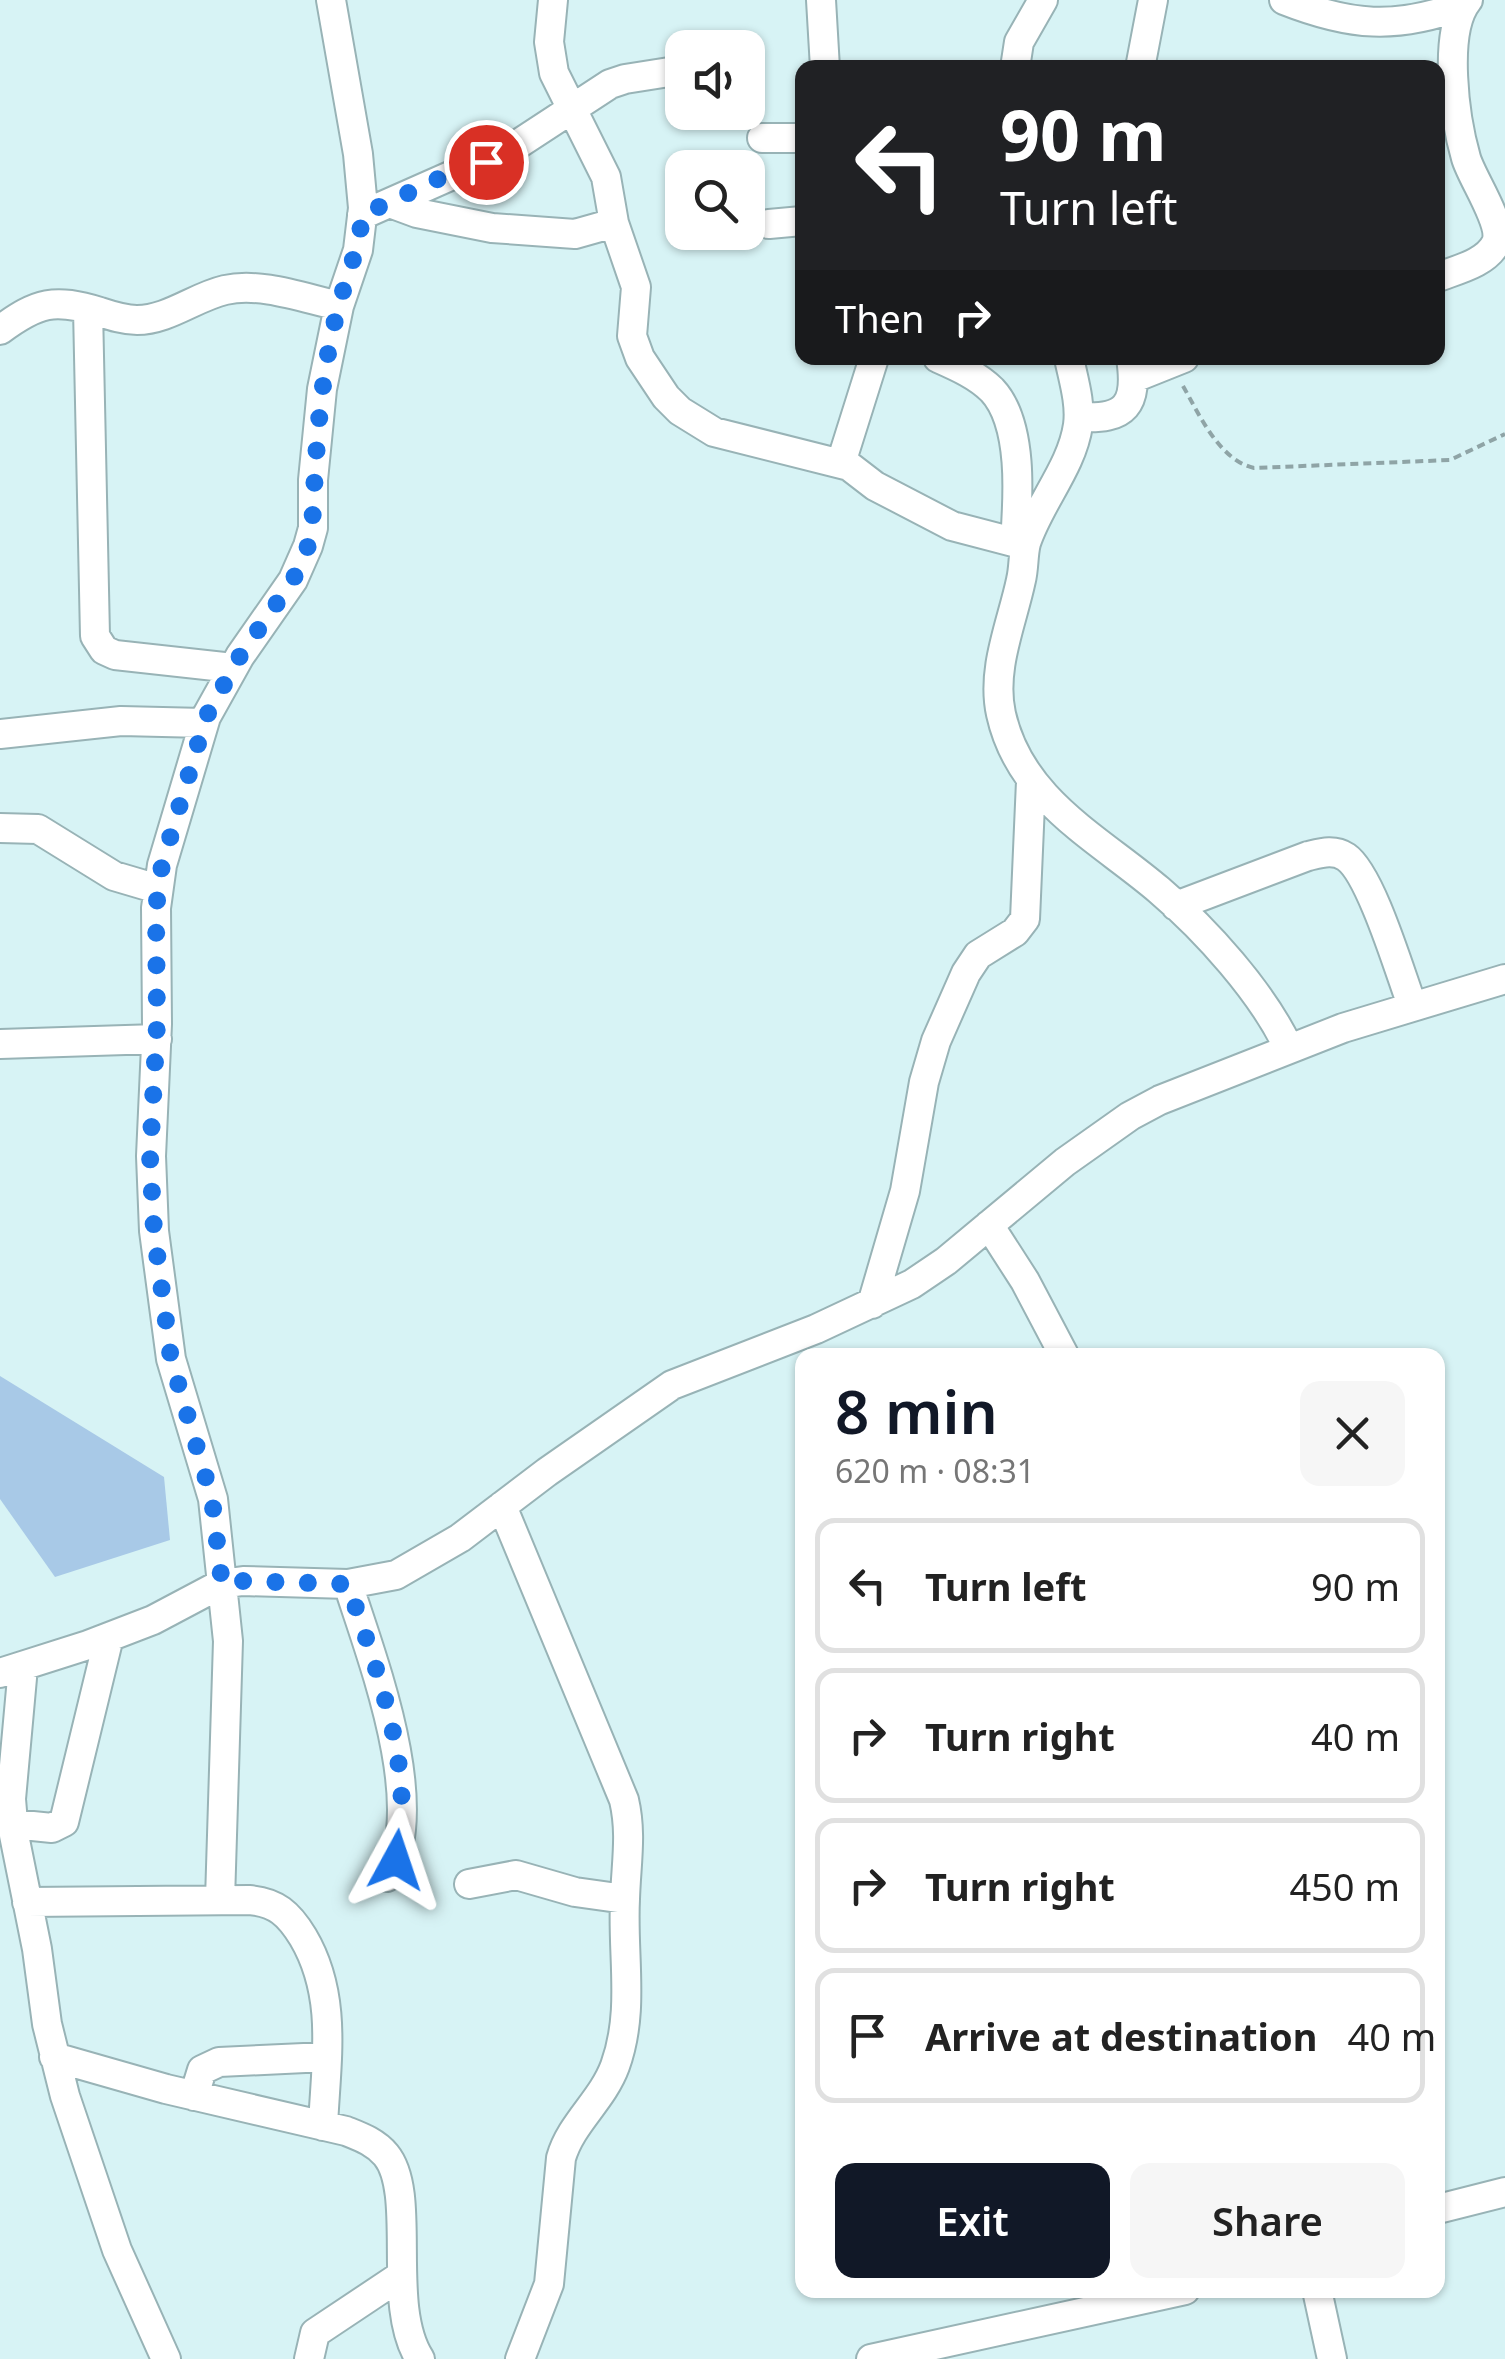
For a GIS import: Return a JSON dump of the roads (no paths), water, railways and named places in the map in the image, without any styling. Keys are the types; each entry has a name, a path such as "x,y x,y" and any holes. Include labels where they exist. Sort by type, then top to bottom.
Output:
{"street":[{"path":"220,1900 223,1736 229,1676 222,1584 212,1499 176,1385 162,1309 151,1204 158,888 204,724 218,692 293,580 312,528 322,390 338,306 358,250 362,215 358,154 331,0"},
{"path":"553,0 550,60 558,84 606,177 614,223 635,280 632,336 666,396 680,411 714,432 841,464 952,526 1020,544"},
{"path":"821,0 824,60"},
{"path":"1016,60 1019,42 1043,0"},
{"path":"1142,60 1153,0"},
{"path":"1284,0 1349,21 1372,23 1416,20 1466,3"},
{"path":"1445,275 1483,258 1496,243 1498,229 1477,188 1461,130 1454,53 1455,31 1466,3"},
{"path":"362,215 438,179 486,162 610,84 665,73"},
{"path":"762,138 795,138"},
{"path":"390,203 492,228 575,234 614,223"},
{"path":"769,224 795,222"},
{"path":"0,330 44,303 139,320 226,290 247,288 338,306"},
{"path":"88,309 95,636 104,650 115,655 233,668"},
{"path":"841,464 872,365"},
{"path":"951,365 993,391 1002,406 1017,470 1024,568 998,682 1001,714 1031,781 1072,825 1176,906 1262,1000 1288,1048"},
{"path":"1020,544 1074,441 1079,417 1070,365"},
{"path":"1079,417 1104,418 1127,406 1132,368"},
{"path":"0,734 121,721 204,724"},
{"path":"872,1304 904,1190 924,1082 936,1041 978,955 1016,932 1024,919 1031,781"},
{"path":"0,828 38,829 114,876 158,888"},
{"path":"1176,906 1308,856 1330,852 1344,856 1364,879 1412,1005"},
{"path":"166,2359 117,2250 54,2058 14,1824 12,1670 154,1620 222,1584 348,1584 396,1575 460,1538 672,1385 912,1284 1065,1162 1130,1116 1181,1090 1288,1048 1505,978"},
{"path":"0,1044 157,1039"},
{"path":"989,1225 1025,1281 1060,1348"},
{"path":"502,1506 624,1800 630,1840 625,1899 628,2014 607,2085 566,2141 549,2284 520,2359"},
{"path":"348,1584 396,1750 402,1836 387,1877"},
{"path":"14,1824 52,1828 64,1822 108,1637"},
{"path":"469,1884 516,1875 575,1892 625,1899"},
{"path":"27,1902 266,1901 281,1908 295,1923 324,1982 328,2013 323,2126"},
{"path":"194,2096 202,2070 219,2062 326,2057"},
{"path":"54,2058 372,2142 394,2167 407,2331 420,2359"},
{"path":"1445,2207 1505,2192"},
{"path":"308,2359 315,2333 402,2275"},
{"path":"870,2359 1148,2298"},
{"path":"1319,2298 1332,2359"}],"water":[{"path":"0,1376 164,1477 170,1540 55,1577 0,1499"}]}
